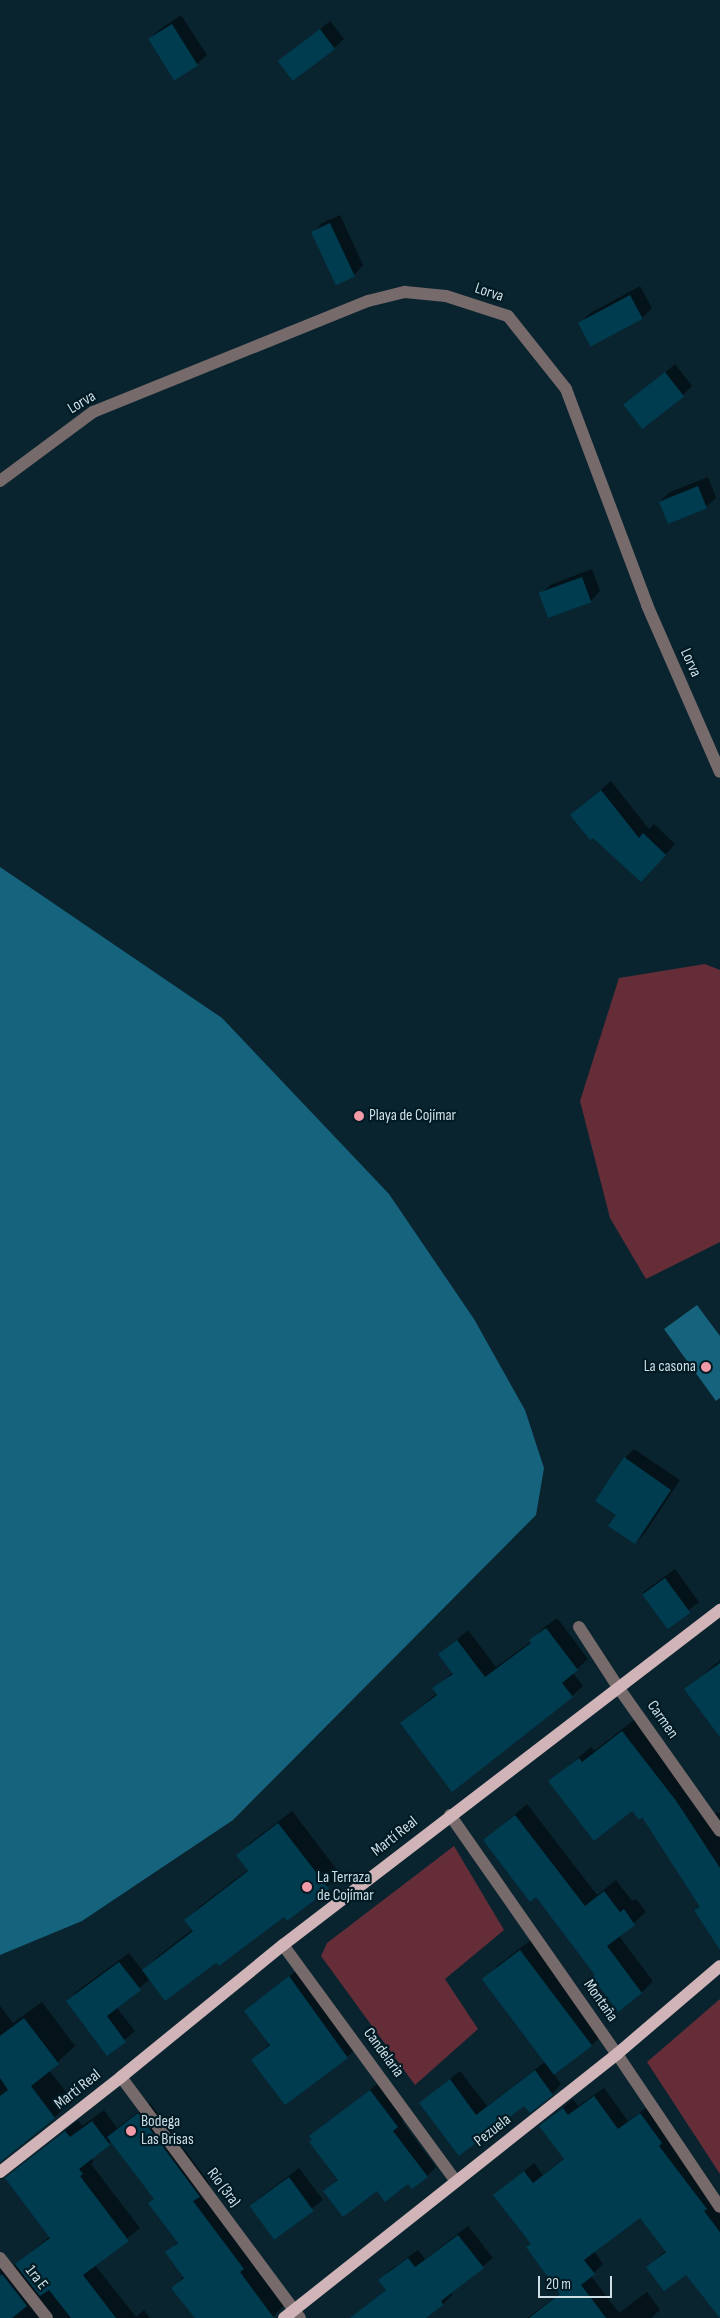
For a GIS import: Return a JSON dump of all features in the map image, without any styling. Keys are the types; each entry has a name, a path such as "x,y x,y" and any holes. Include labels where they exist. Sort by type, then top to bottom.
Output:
{"main road":[{"name":"Martí Real","path":"0,2172 121,2077 283,1945 450,1815 720,1610"},
{"name":"Pezuela","path":"292,2315 456,2181 617,2054 720,1966"}],"street":[{"name":"Lorva","path":"0,481 93,412 368,301 404,292 446,296 508,316 566,389 647,605 720,772"},
{"name":"Carmen","path":"579,1627 618,1687 720,1831"},
{"name":"Montaña","path":"450,1815 617,2054 720,2207"},
{"name":"Candelaria","path":"283,1945 456,2181"},
{"name":"Río (3ra)","path":"121,2077 292,2315"},
{"name":"1ra E","path":"0,2258 47,2318"}],"shaded area":[{"path":"705,964 720,970 720,1242 646,1279 610,1218 580,1101 619,978"},
{"path":"454,1846 504,1930 445,1979 478,2029 415,2085 321,1956 327,1943"},
{"path":"720,1999 720,2174 647,2062"}],"water":[{"path":"0,867 222,1018 389,1194 474,1319 525,1410 544,1468 536,1515 233,1820 82,1921 0,1955"},
{"name":"La casona","path":"697,1305 720,1336 720,1398 716,1401 664,1329"}],"building":[{"path":"172,24 198,66 174,80 148,39"},
{"path":"320,29 335,49 293,81 278,61"},
{"path":"330,223 355,276 336,285 311,232"},
{"path":"630,295 643,319 591,347 578,323"},
{"path":"665,372 684,396 642,429 623,405"},
{"path":"698,486 707,508 668,524 659,502"},
{"path":"582,577 591,602 548,618 539,593"},
{"path":"601,790 639,838 643,833 666,855 641,882 593,838 590,840 570,815"},
{"path":"624,1457 671,1490 635,1544 608,1526 616,1515 595,1501"},
{"path":"665,1578 690,1613 668,1629 642,1594"},
{"path":"546,1628 578,1670 562,1683 573,1697 452,1792 400,1723 437,1695 432,1688 453,1674 438,1654 457,1640 485,1677 531,1643 529,1640"},
{"path":"720,1663 720,1737 684,1689"},
{"path":"622,1731 677,1802 720,1868 720,1950 694,1910 700,1907 642,1817 639,1820 632,1811 594,1841 548,1781 579,1758 582,1762"},
{"path":"515,1815 585,1906 604,1891 620,1912 624,1909 635,1925 607,1946 642,1993 618,2012 592,1977 595,1975 536,1897 530,1902 483,1840"},
{"path":"278,1823 329,1889 287,1921 284,1917 219,1966 216,1963 165,2001 142,1970 193,1931 184,1920 248,1871 236,1855"},
{"path":"520,1950 592,2046 554,2075 482,1979"},
{"path":"119,1962 141,1990 107,2016 126,2042 107,2056 66,2001"},
{"path":"289,1976 348,2058 285,2105 251,2060 270,2045 244,2011"},
{"path":"24,2018 59,2064 31,2086 55,2118 0,2162 0,2096 8,2090 0,2078 0,2036"},
{"path":"535,2070 553,2095 530,2113 524,2106 459,2156 419,2103 450,2079 476,2115"},
{"path":"370,2090 398,2127 393,2131 428,2177 412,2189 408,2184 385,2202 377,2191 343,2217 323,2191 338,2180 309,2142 312,2140 309,2136"},
{"path":"594,2096 618,2129 640,2113 662,2143 659,2146 707,2209 704,2211 720,2232 720,2318 686,2275 664,2291 646,2267 666,2252 640,2218 584,2260 595,2274 581,2285 606,2318 529,2318 560,2294 526,2247 531,2244 493,2195 524,2171 533,2183 564,2159 539,2126 563,2108 568,2115"},
{"path":"138,2113 200,2197 193,2201 244,2269 240,2272 274,2318 195,2318 171,2288 184,2278 165,2252 178,2243 148,2203 154,2199 107,2137"},
{"path":"92,2121 110,2145 79,2169 83,2174 80,2176 129,2241 83,2275 116,2318 71,2318 49,2290 40,2296 15,2264 50,2238 5,2178 65,2131 70,2137"},
{"path":"289,2177 314,2211 274,2240 249,2206"},
{"path":"458,2235 484,2268 441,2301 443,2305 426,2318 350,2318 386,2290 378,2280 408,2258 415,2267"},
{"path":"2,2274 27,2306 12,2318 0,2318 0,2276"}],"place":[{"name":"Playa de Cojímar","path":"359,1116"},
{"name":"La casona","path":"706,1367"},
{"name":"La Terraza de Cojímar","path":"307,1887"},
{"name":"Bodega Las Brisas","path":"131,2131"}]}
